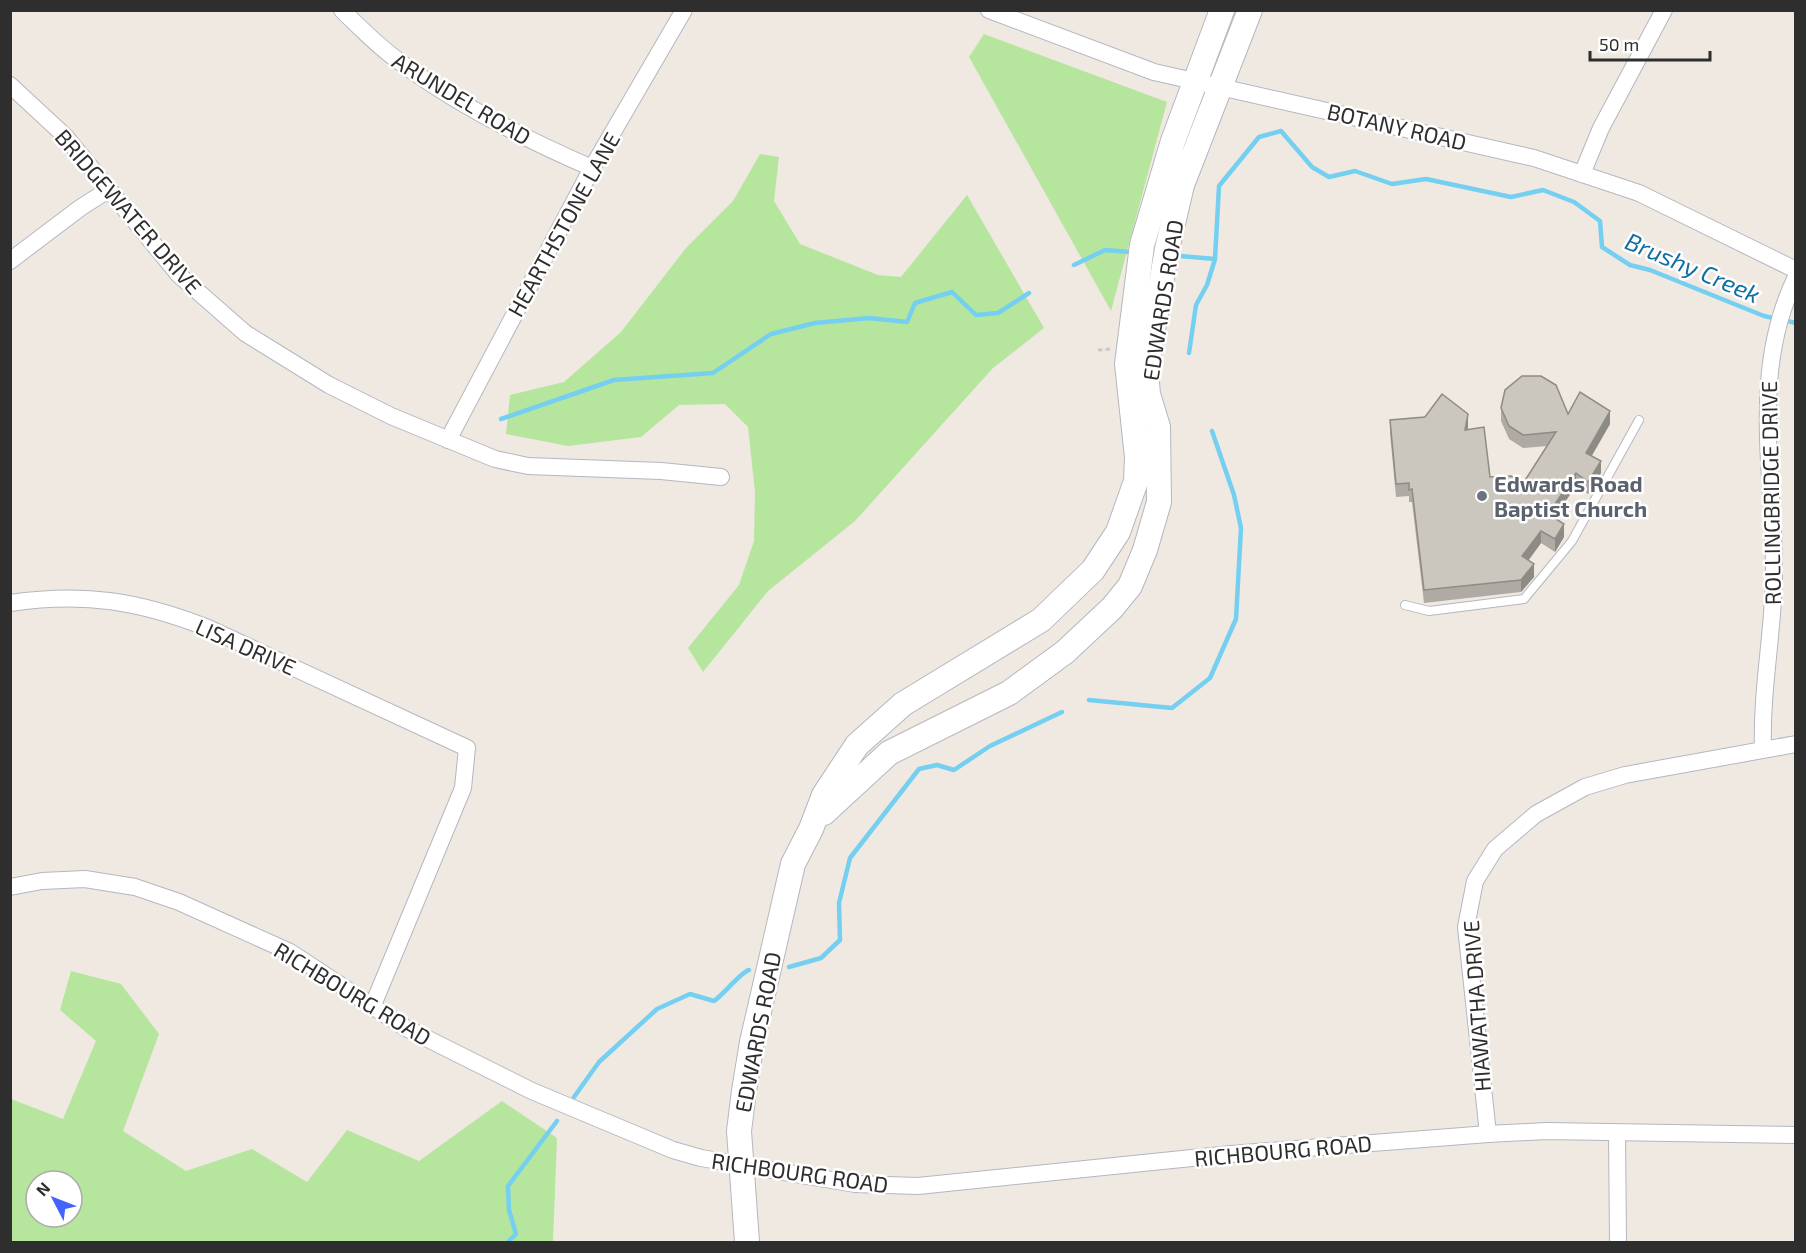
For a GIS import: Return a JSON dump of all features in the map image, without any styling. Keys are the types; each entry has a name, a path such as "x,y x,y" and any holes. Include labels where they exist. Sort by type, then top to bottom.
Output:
{"street":[{"name":"ARUNDEL ROAD","path":"342,10 389,54 427,82 503,127 592,168"},
{"name":"HEARTHSTONE LANE","path":"448,440 592,168 684,10"},
{"name":"BOTANY ROAD","path":"988,10 1154,72 1398,125 1534,158 1639,193 1796,270"},
{"name":"EDWARDS ROAD","path":"812,829 824,795 842,765 873,728 903,704 1041,620 1085,579 1118,532 1136,481 1137,457 1127,364 1142,245 1155,197 1194,82 1222,10"},
{"name":"EDWARDS ROAD","path":"747,1242 739,1131 752,1042 793,864 812,829 830,805 889,753 1009,693 1065,652 1112,608 1130,586 1159,502 1158,427 1148,394 1146,371 1182,185 1218,87 1250,10"},
{"path":"1582,174 1601,128 1664,10"},
{"name":"BRIDGEWATER DRIVE","path":"10,86 53,123 178,275 245,333 329,385 391,416 495,459 528,466 661,471 721,477"},
{"path":"10,261 80,208 108,190"},
{"name":"ROLLINGBRIDGE DRIVE","path":"1763,749 1762,712 1774,576 1769,366 1774,333 1784,302 1796,277"},
{"name":"LISA DRIVE","path":"10,603 45,598 88,597 126,601 166,611 239,642 467,748 463,788 373,1005"},
{"name":"HIAWATHA DRIVE","path":"1488,1134 1466,927 1468,904 1482,866 1495,849 1536,814 1585,788 1625,775 1796,744"},
{"name":"RICHBOURG ROAD","path":"10,887 42,881 75,879 135,887 216,917 290,952 458,1056 532,1091 673,1150 741,1165 855,1184 918,1186 1231,1154 1488,1134 1796,1135"},
{"path":"1617,1133 1618,1242"}],"lane":[{"path":"1405,605 1429,611 1524,599 1572,541 1639,420"}],"green space":[{"path":"984,34 1167,102 1111,311 969,57"},
{"path":"760,154 779,157 774,201 800,244 878,275 901,277 967,195 1044,328 993,368 855,521 768,591 703,672 688,648 739,585 754,541 755,492 748,427 725,404 679,405 641,437 568,446 506,434 510,395 564,382 621,332 686,248 733,201"},
{"path":"71,971 121,984 159,1034 123,1131 186,1171 252,1149 307,1182 347,1130 419,1161 502,1101 557,1138 553,1242 11,1242 11,1099 63,1119 96,1041 60,1010"}],"building":[{"name":"Edwards Road Baptist Church","path":"1522,376 1541,376 1556,385 1568,414 1580,392 1610,411 1586,453 1601,461 1588,482 1576,473 1548,514 1564,524 1555,539 1541,531 1522,556 1534,564 1521,580 1424,590 1412,489 1409,490 1409,483 1396,484 1390,420 1425,417 1442,394 1468,414 1465,430 1484,427 1490,477 1511,476 1524,482 1556,432 1523,435 1509,426 1501,408 1505,390"}],"waterway":[{"name":"Brushy Creek","path":"1189,353 1196,305 1207,285 1215,259 1219,186 1259,137 1281,131 1312,167 1329,177 1355,171 1392,184 1426,179 1511,197 1543,190 1574,202 1600,221 1602,247 1630,265 1650,270 1764,316 1796,323"},
{"path":"1074,265 1105,250 1129,252"},
{"path":"1180,256 1215,259"},
{"path":"501,419 614,380 713,373 771,334 815,323 869,318 907,322 915,303 952,292 976,315 998,313 1029,293"},
{"name":"Brushy Creek","path":"1089,700 1172,708 1210,678 1236,619 1241,528 1234,495 1212,431"},
{"name":"Brushy Creek","path":"789,967 821,958 840,940 839,903 850,858 919,769 937,765 954,770 990,746 1062,712"},
{"name":"Brushy Creek","path":"574,1097 599,1062 657,1009 690,994 714,1001 749,970"},
{"name":"Brushy Creek","path":"508,1242 516,1234 509,1210 508,1186 557,1121"}],"place":[{"name":"Edwards Road Baptist Church","path":"1482,496"}]}
